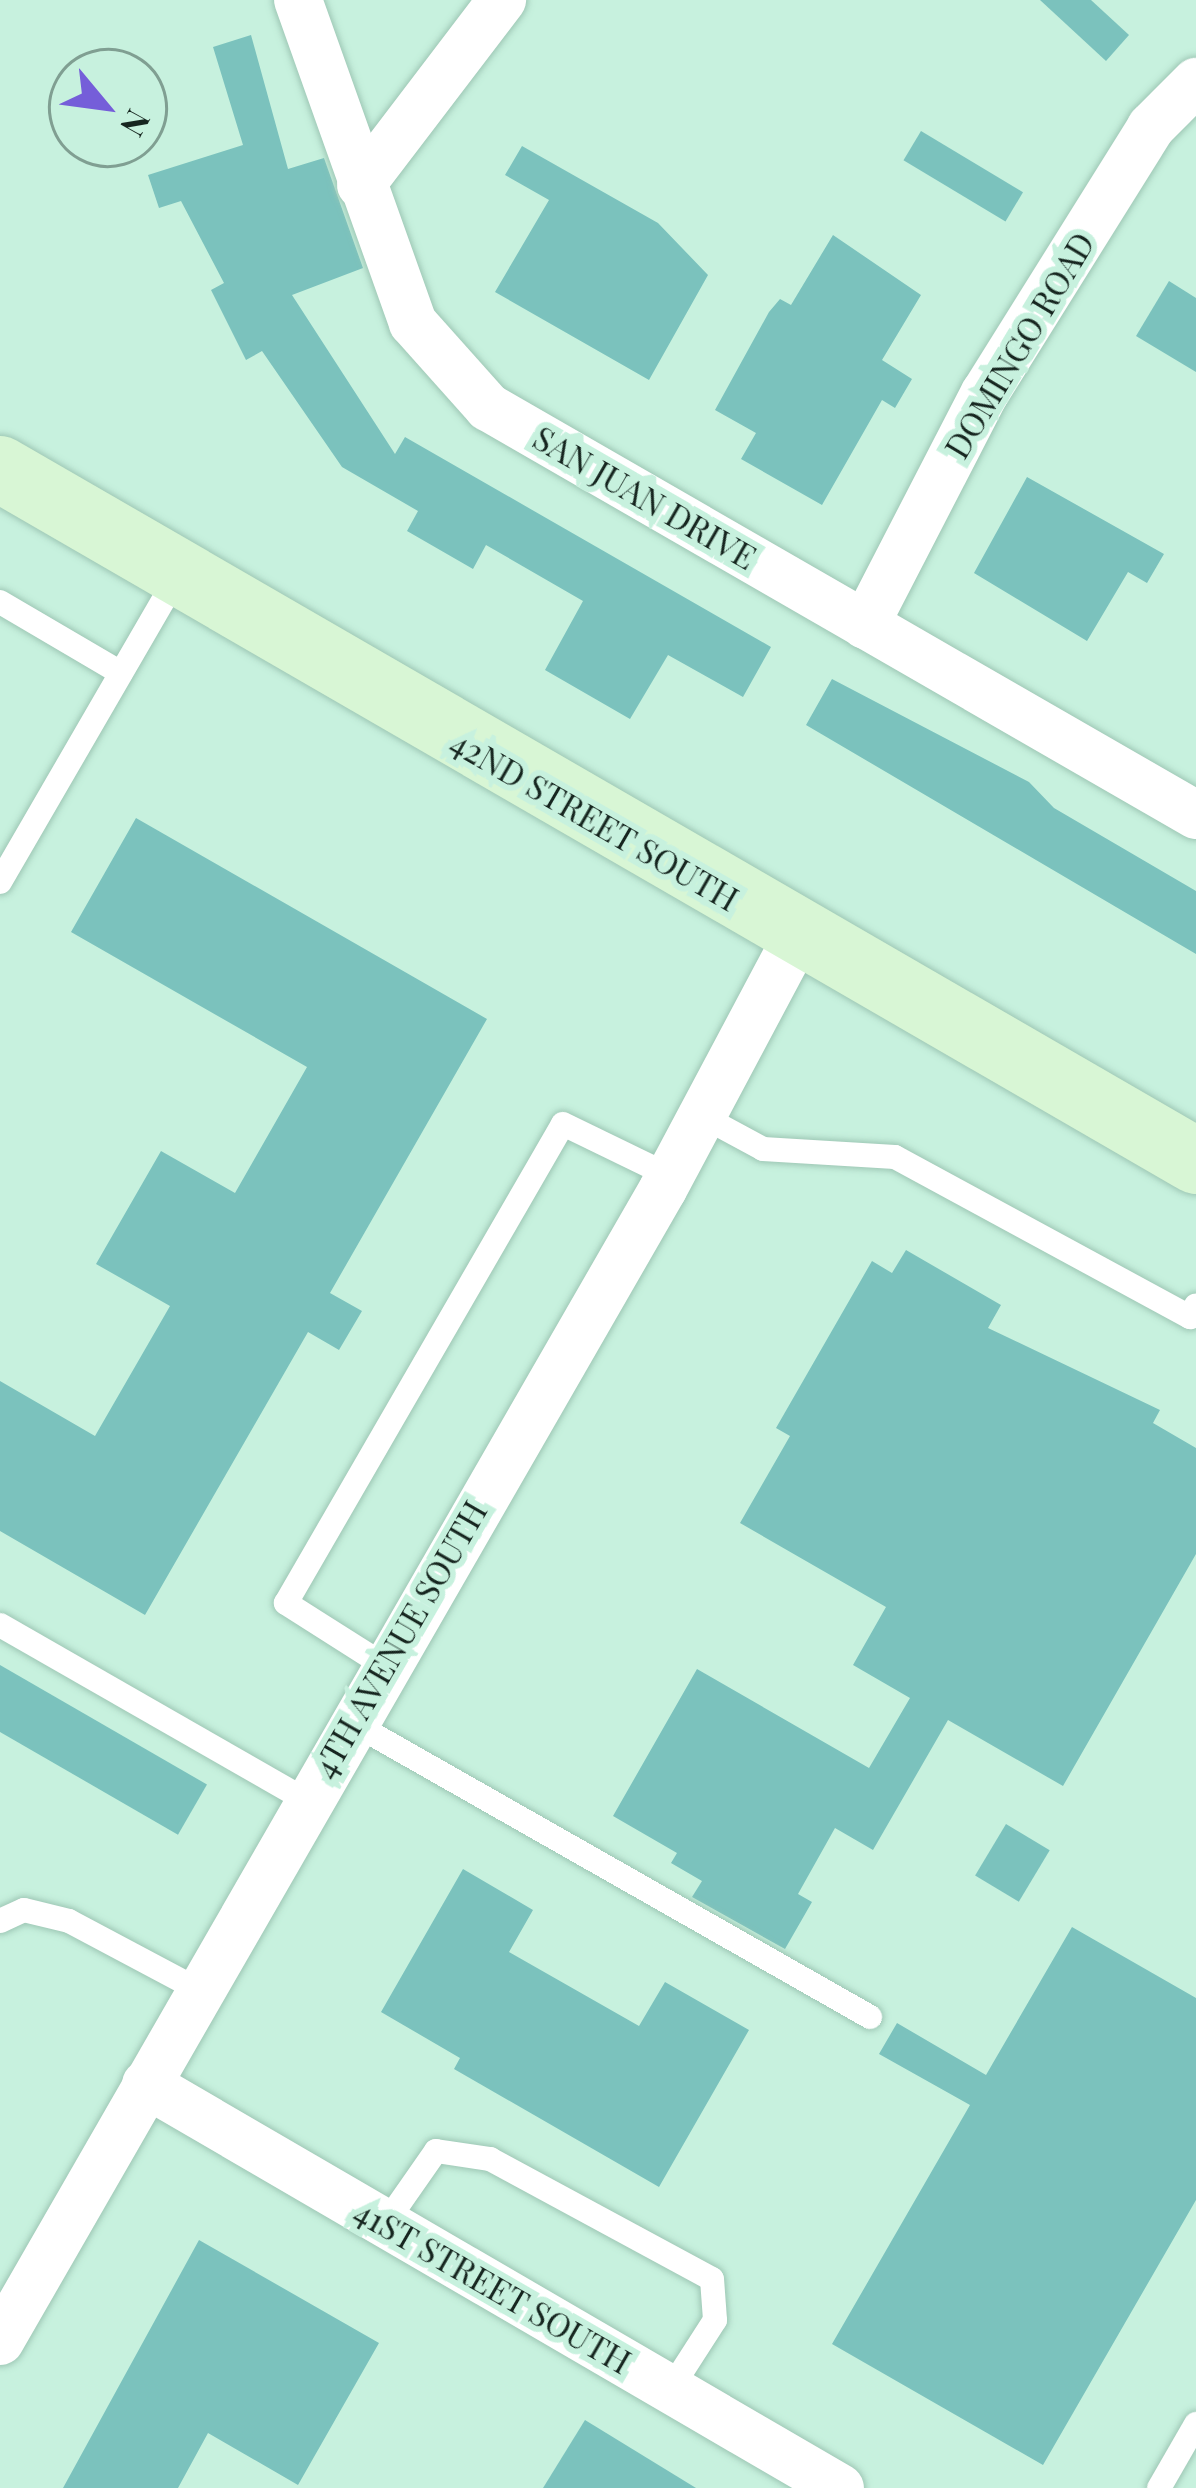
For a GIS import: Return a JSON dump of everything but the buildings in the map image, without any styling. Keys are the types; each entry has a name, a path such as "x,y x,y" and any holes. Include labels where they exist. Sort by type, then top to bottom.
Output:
{"main road":[{"name":"42ND STREET SOUTH","path":"0,469 797,937 1196,1162"}],"street":[{"name":"SAN JUAN DRIVE","path":"298,0 413,323 488,407 1196,815"},
{"path":"361,185 502,0"},
{"name":"DOMINGO ROAD","path":"865,625 997,374 1151,127 1196,82"},
{"name":"4TH AVENUE SOUTH","path":"0,2342 349,1721 670,1176 797,937"},
{"name":"41ST STREET SOUTH","path":"146,2084 840,2488"}],"lane":[{"path":"0,882 180,572"},
{"path":"0,602 122,673"},
{"path":"702,1115 763,1149 895,1157 1190,1317 1196,1306"},
{"path":"382,1664 286,1603 563,1124 670,1176"},
{"path":"0,1625 307,1801"},
{"path":"349,1721 870,2017"},
{"path":"0,1921 24,1910 69,1921 200,1990"},
{"path":"386,2224 436,2151 490,2159 712,2279 715,2320 670,2390"},
{"path":"1160,2488 1196,2424"}]}
